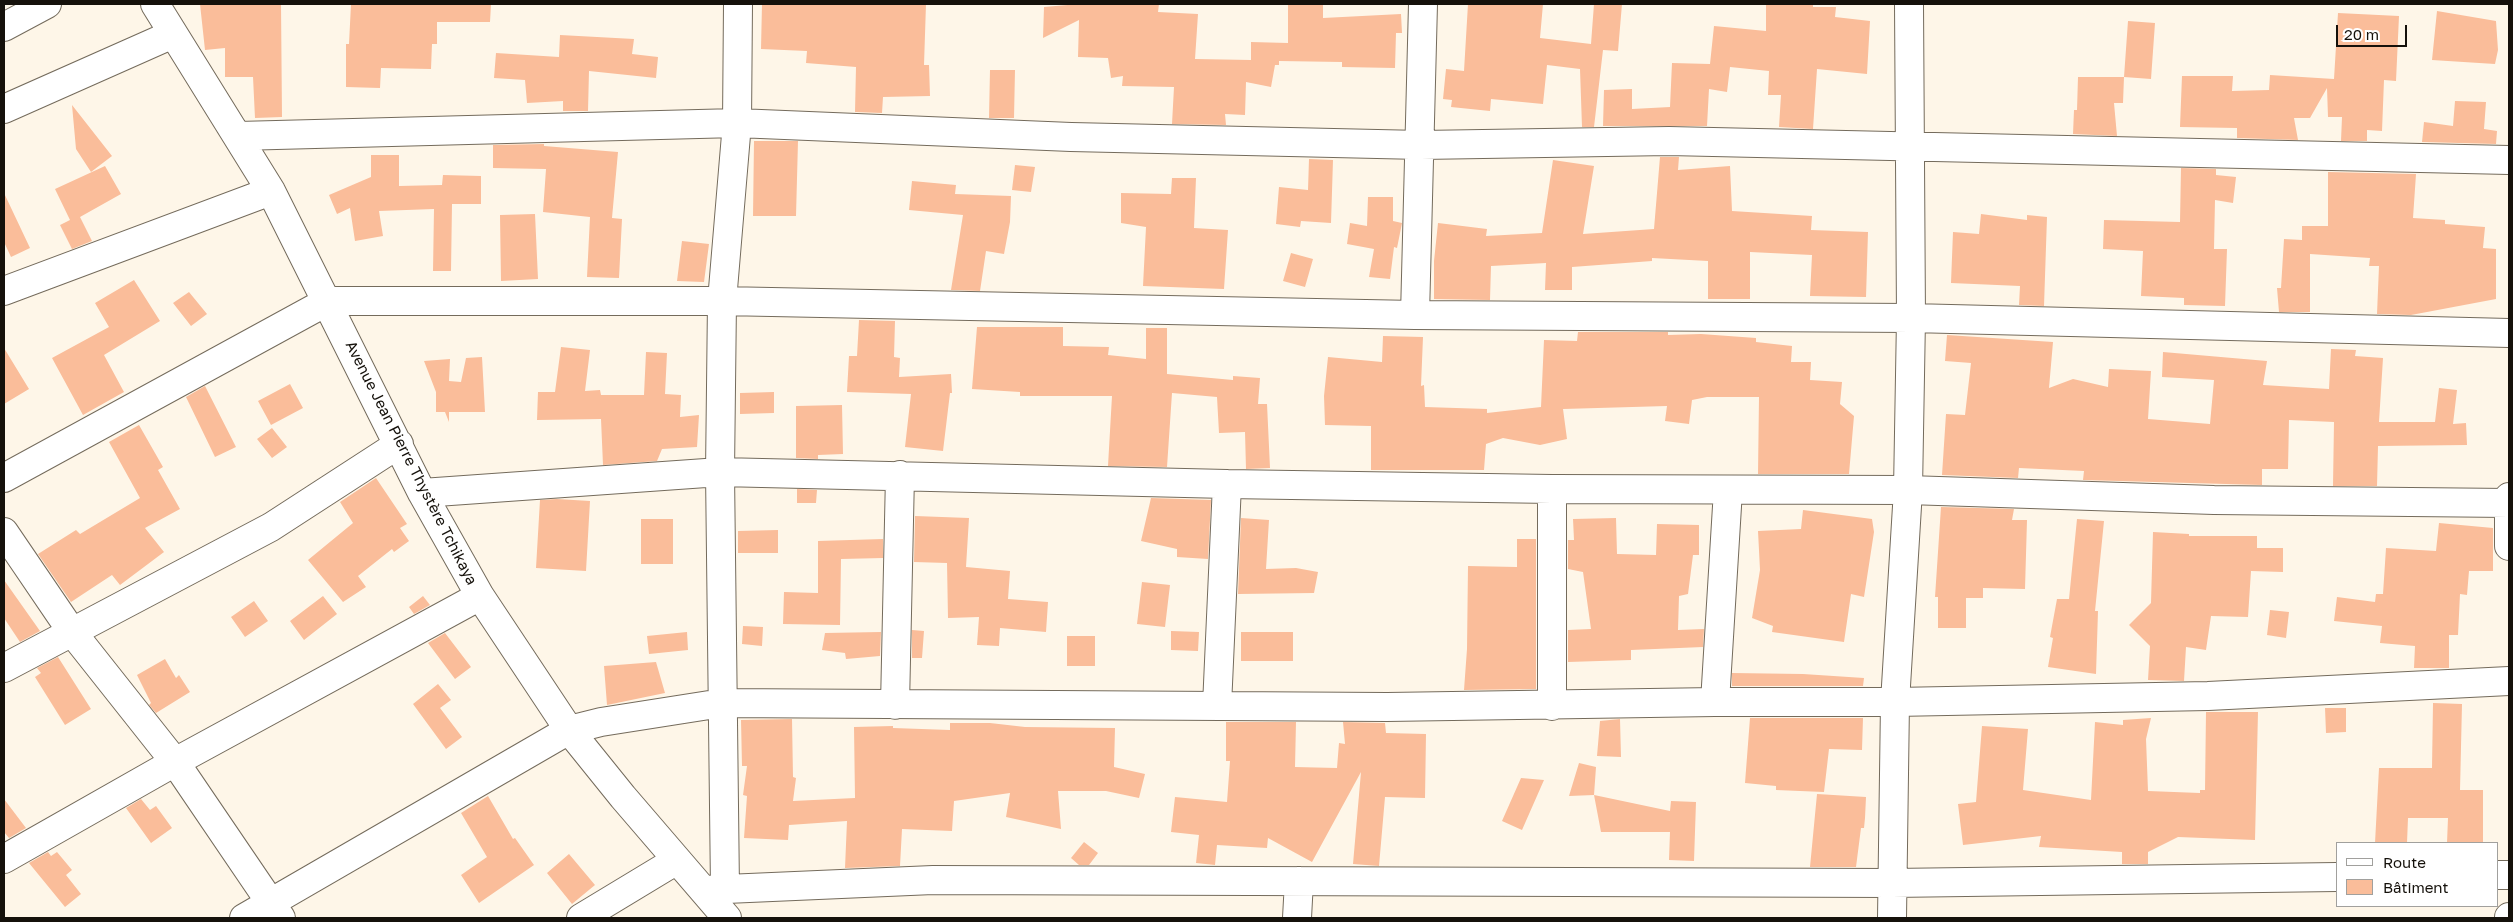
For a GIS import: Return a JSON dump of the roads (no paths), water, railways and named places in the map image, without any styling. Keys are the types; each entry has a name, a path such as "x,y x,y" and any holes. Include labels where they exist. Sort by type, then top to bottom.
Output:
{"street":[{"path":"4,27 47,4"},
{"name":"Avenue Jean Pierre Thystère Tchikaya","path":"155,4 271,191 328,301 422,493 480,596 569,730 677,860 714,889 727,918"},
{"path":"738,4 737,123 722,301 720,472 722,703 714,889 933,880 1892,883 2336,877"},
{"path":"1415,316 1421,145 1423,4"},
{"path":"1892,918 1895,702 1908,490 1912,318 1910,4"},
{"path":"4,109 173,34"},
{"path":"238,136 737,123 1071,137 1421,145 1669,141 1911,148 2509,160"},
{"path":"4,291 271,191"},
{"path":"4,478 328,301 722,301 1415,316 1912,318 2509,333"},
{"path":"4,668 271,528 399,444"},
{"path":"422,493 720,472 1227,484 1552,489 1908,490 2214,500 2509,503"},
{"path":"895,705 900,475"},
{"path":"1217,706 1227,484"},
{"path":"1552,489 1552,706"},
{"path":"1715,702 1728,490"},
{"path":"2509,497 2509,546"},
{"path":"4,532 72,632 175,762 276,911"},
{"path":"4,859 175,762 480,596"},
{"path":"244,918 276,911 569,730 601,722 722,703 1552,706 1715,702 1895,702 2208,696 2509,681"},
{"path":"581,918 677,860"},
{"path":"1298,918 1299,881"}]}
